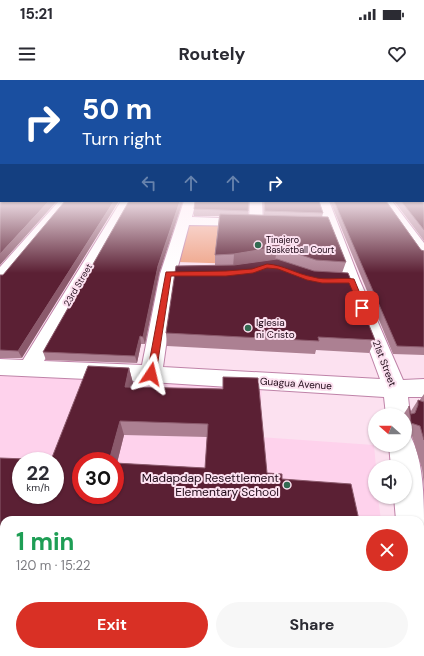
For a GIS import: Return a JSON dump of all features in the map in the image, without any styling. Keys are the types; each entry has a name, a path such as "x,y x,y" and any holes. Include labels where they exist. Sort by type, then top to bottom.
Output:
{"street":[{"path":"0,277 50,219"},
{"name":"23rd Street","path":"29,368 117,219"},
{"path":"151,374 172,274 186,219"},
{"path":"256,219 256,223"},
{"name":"21st Street","path":"325,219 326,225 348,281 395,389 397,408"},
{"path":"399,219 424,253"},
{"path":"185,222 270,224"},
{"name":"Guagua Avenue","path":"0,367 151,374 395,389 424,388"},
{"path":"410,504 411,516"}],"shaded area":[{"name":"Tinajero Basketball Court","path":"187,224 328,227 343,267 177,262"},
{"path":"0,376 262,386 259,437 368,445 368,452 375,452 375,460 368,460 368,504 379,504 380,516 0,516"}],"building":[{"path":"0,219 32,219 0,254"},
{"path":"50,219 103,219 18,351 0,350 0,275 3,275"},
{"path":"119,219 174,219 158,266 143,337 140,336 135,356 43,352"},
{"path":"219,219 329,219 346,262 316,260 277,247 234,254 215,255"},
{"path":"342,219 399,219 421,250 424,251 424,347 397,346"},
{"path":"415,219 424,219 424,230"},
{"path":"277,259 314,271 348,273 375,340 318,337 319,341 166,333 176,266 234,265"},
{"path":"88,366 129,368 125,387 223,389 223,377 258,378 267,473 282,474 282,479 351,484 358,516 0,516 0,458 12,458 12,504 64,504 64,452 54,452","holes":["120,421 208,424 205,468 124,464 124,504 72,504 72,452 111,452"]},
{"path":"418,400 424,402 424,440 420,426 412,423 412,414 415,413"}],"place":[{"name":"Tinajero Basketball Court","path":"258,245"},
{"name":"Iglesia ni Cristo","path":"248,328"},
{"name":"Madapdap Resettlement Elementary School","path":"287,485"}],"route":[{"path":"151,374 168,274 226,274 253,271 267,266 279,267 309,279 322,281 352,281 362,308"}]}
